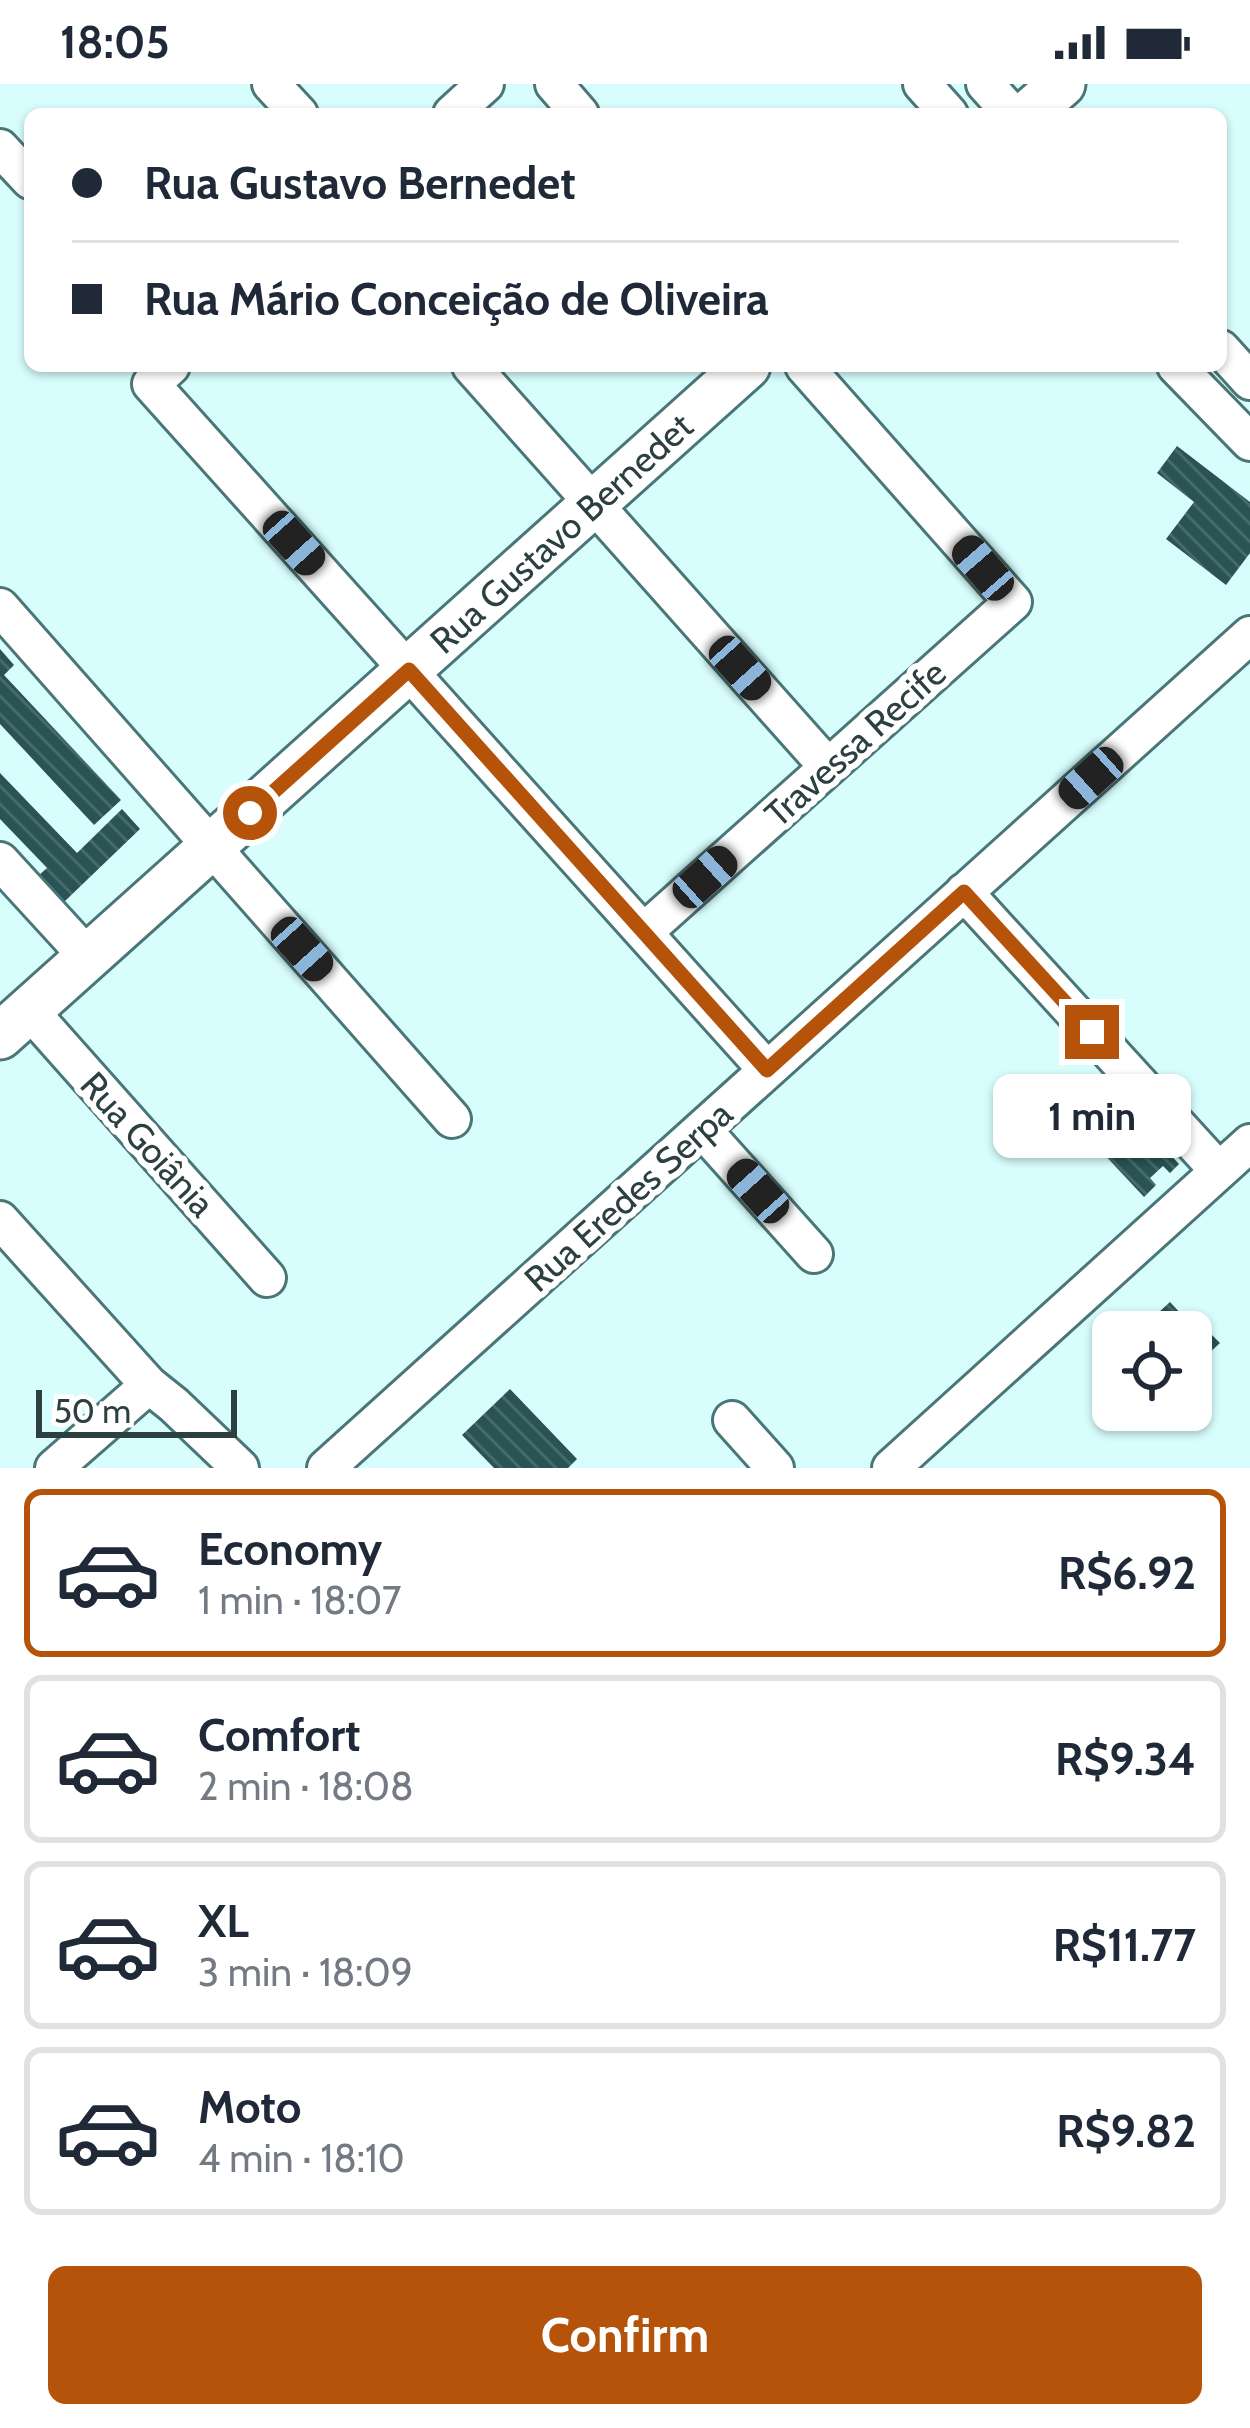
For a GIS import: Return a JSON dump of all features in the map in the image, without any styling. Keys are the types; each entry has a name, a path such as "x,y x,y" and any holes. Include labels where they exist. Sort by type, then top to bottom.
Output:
{"main road":[{"path":"1035,108 1063,84"},
{"name":"Rua Gustavo Bernedet","path":"15,1023 740,372"}],"street":[{"path":"271,84 293,108"},
{"path":"459,108 485,84"},
{"path":"554,84 575,108"},
{"path":"922,84 944,108"},
{"path":"985,84 1007,108"},
{"path":"0,148 24,174"},
{"path":"1227,356 1250,381"},
{"path":"476,372 828,767"},
{"name":"Travessa Recife","path":"644,932 1013,602 809,372"},
{"path":"1182,372 1250,442"},
{"path":"161,375 409,670 767,1070"},
{"path":"0,607 452,1120"},
{"name":"Rua Eredes Serpa","path":"326,1468 1250,635"},
{"path":"0,861 88,957"},
{"path":"964,892 1219,1171"},
{"name":"Rua Goiânia","path":"15,1023 266,1278"},
{"path":"702,1129 814,1254"},
{"path":"891,1468 1250,1143"},
{"path":"0,1220 148,1385 240,1468"},
{"path":"53,1468 148,1385"},
{"path":"732,1420 775,1468"}],"building":[{"path":"1177,446 1250,502 1250,553 1226,585 1166,539 1194,502 1157,473"},
{"path":"0,649 14,665 4,675 121,800 94,825 0,724"},
{"path":"0,773 77,853 122,809 140,829 64,902 38,876 47,868 0,819"},
{"path":"1121,1102 1179,1164 1170,1173 1163,1166 1150,1178 1156,1185 1144,1197 1086,1135 1099,1123 1104,1128 1117,1115 1112,1110"},
{"path":"510,1389 577,1459 568,1468 494,1468 462,1435"}],"route":[{"path":"250,813 409,670 767,1070 964,892 1092,1032"}]}
